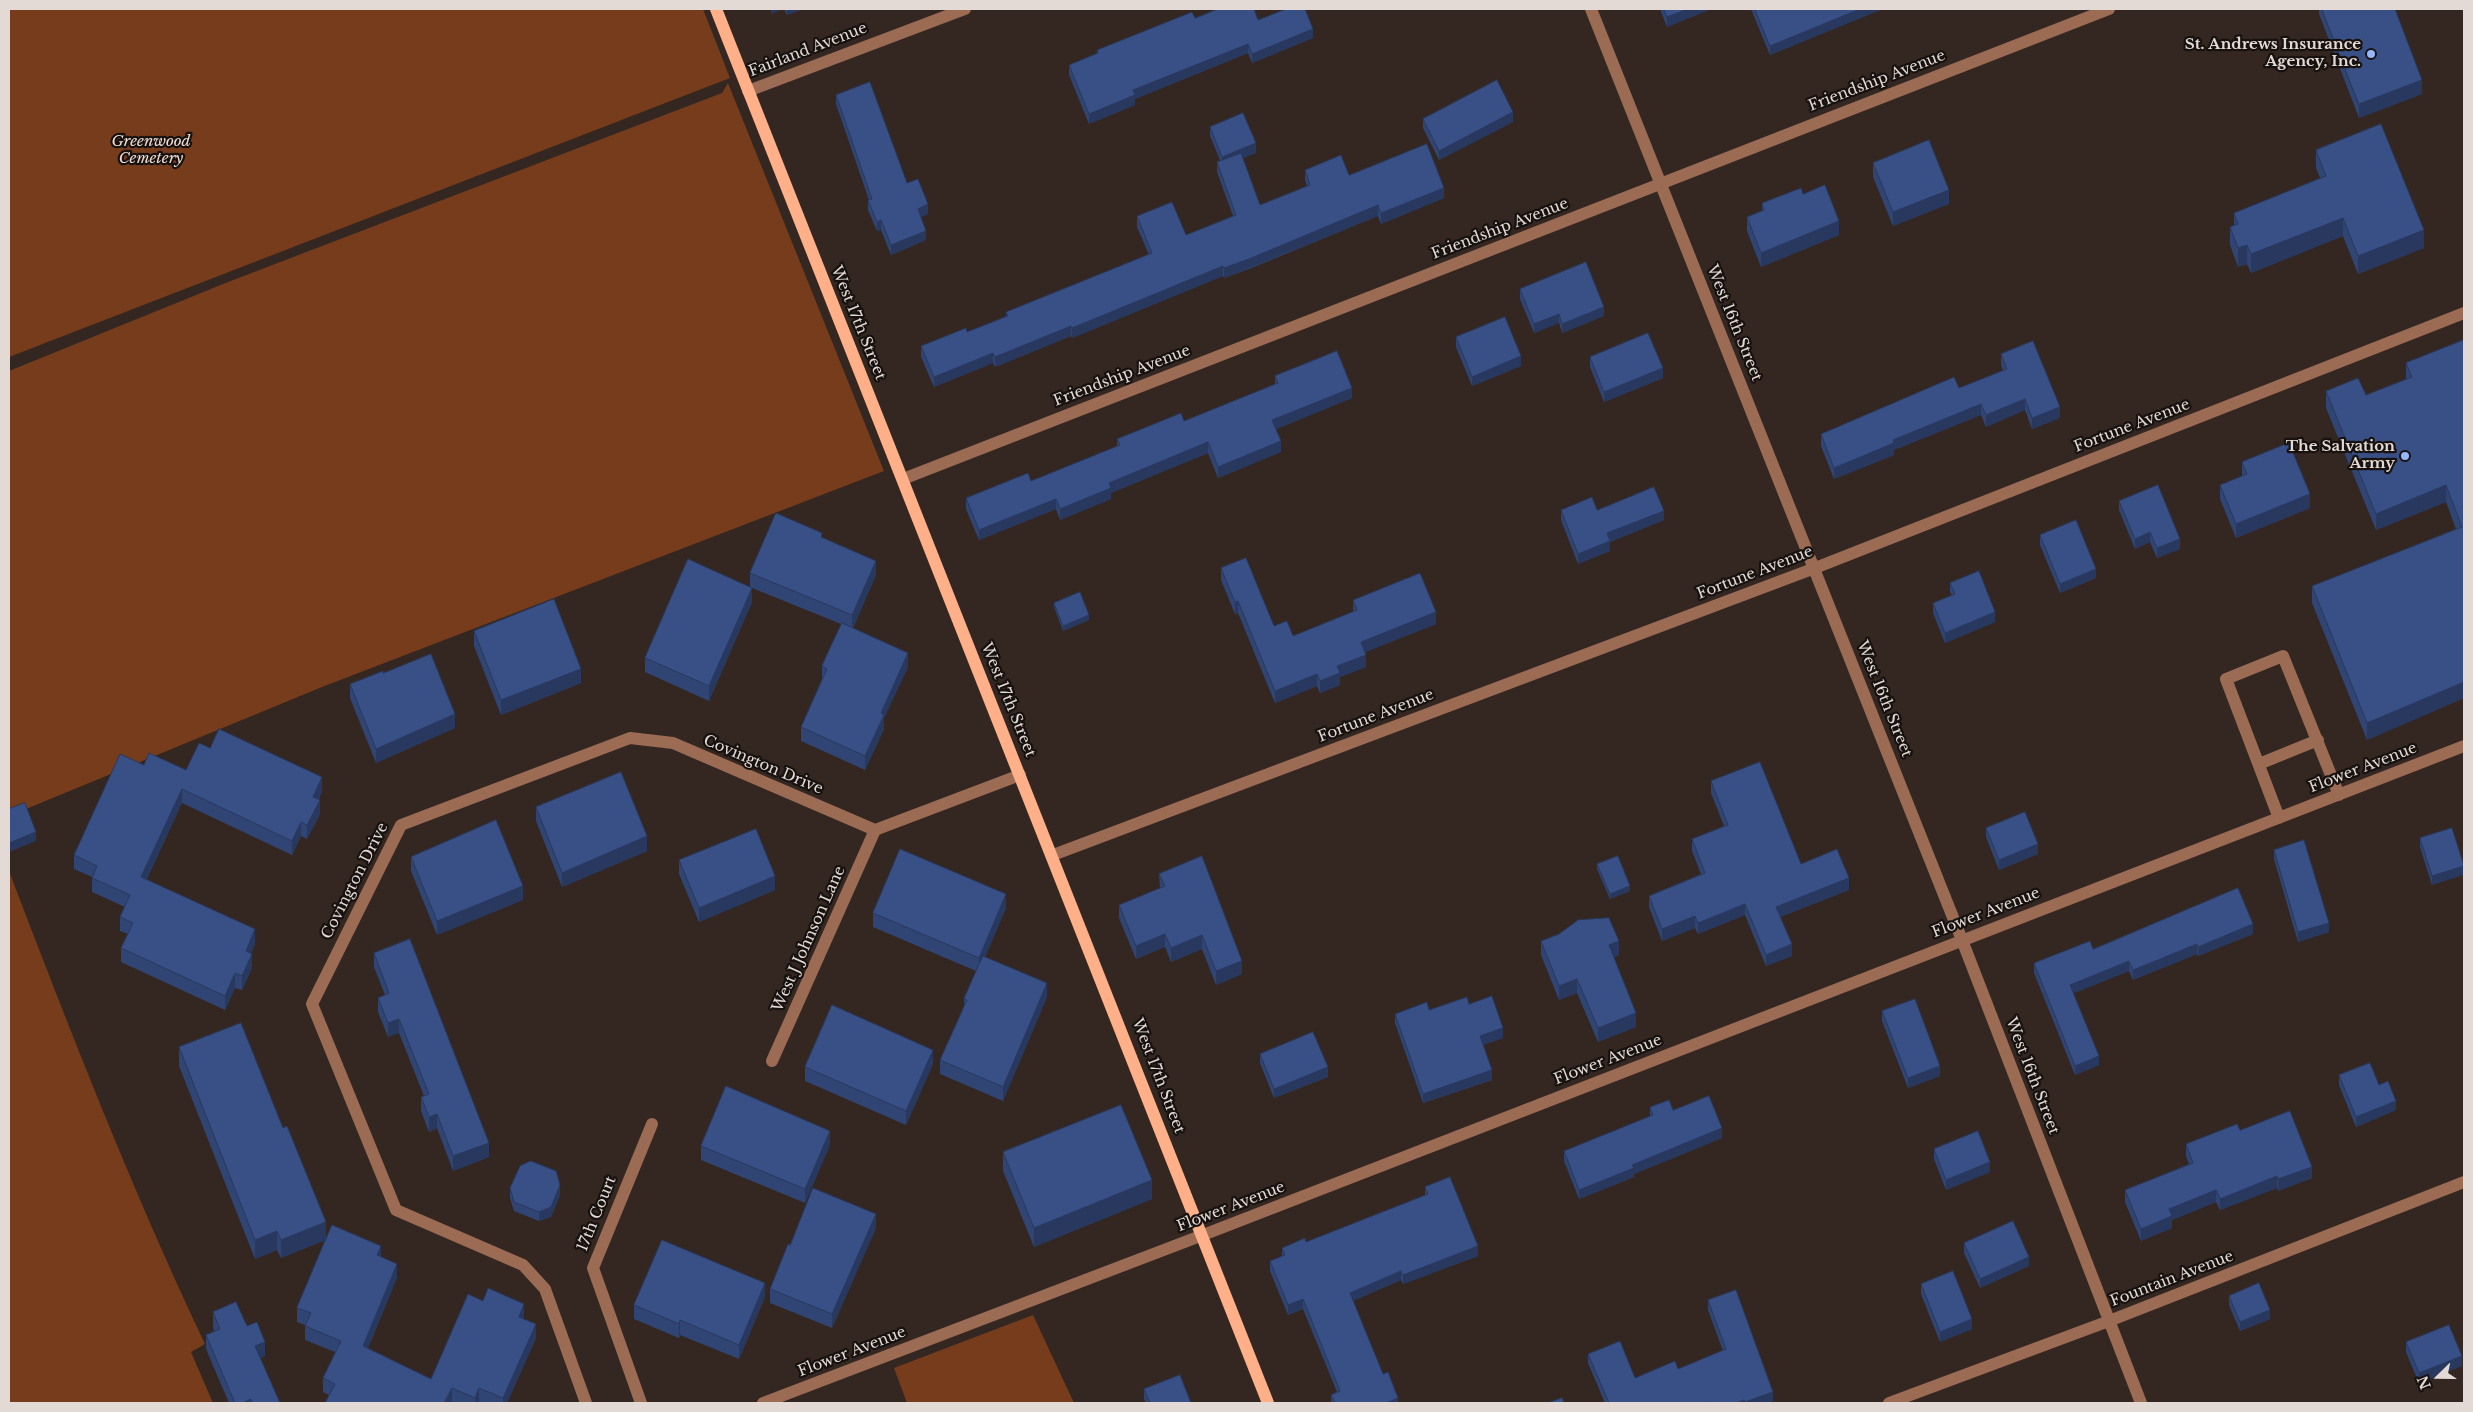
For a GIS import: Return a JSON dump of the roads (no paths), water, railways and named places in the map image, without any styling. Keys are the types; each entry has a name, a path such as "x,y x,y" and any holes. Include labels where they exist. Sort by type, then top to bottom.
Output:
{"main road":[{"name":"West 17th Street","path":"716,9 1053,855 1268,1403"}],"street":[{"name":"Fairland Avenue","path":"748,90 965,9"},
{"name":"West 16th Street","path":"1591,9 1815,568 2142,1403"},
{"name":"Friendship Avenue","path":"903,479 2109,9"},
{"name":"Fortune Avenue","path":"1053,855 1815,568 2464,313"},
{"path":"2278,818 2226,679 2283,656 2339,795"},
{"name":"Covington Drive","path":"586,1403 545,1289 523,1266 396,1210 312,1004 400,825 630,738 672,743 875,830"},
{"path":"2259,764 2318,740"},
{"name":"Flower Avenue","path":"763,1403 1203,1236 2464,746"},
{"path":"875,830 1020,775"},
{"name":"West J Johnson Lane","path":"772,1061 875,830"},
{"name":"17th Court","path":"641,1403 593,1268 652,1124"},
{"name":"Fountain Avenue","path":"1890,1403 2109,1321 2464,1182"}],"place":[{"name":"St. Andrews Insurance Agency, Inc.","path":"2371,54"},
{"name":"The Salvation Army","path":"2405,456"}],"park label":[{"name":"Greenwood Cemetery","path":"151,150"}]}
